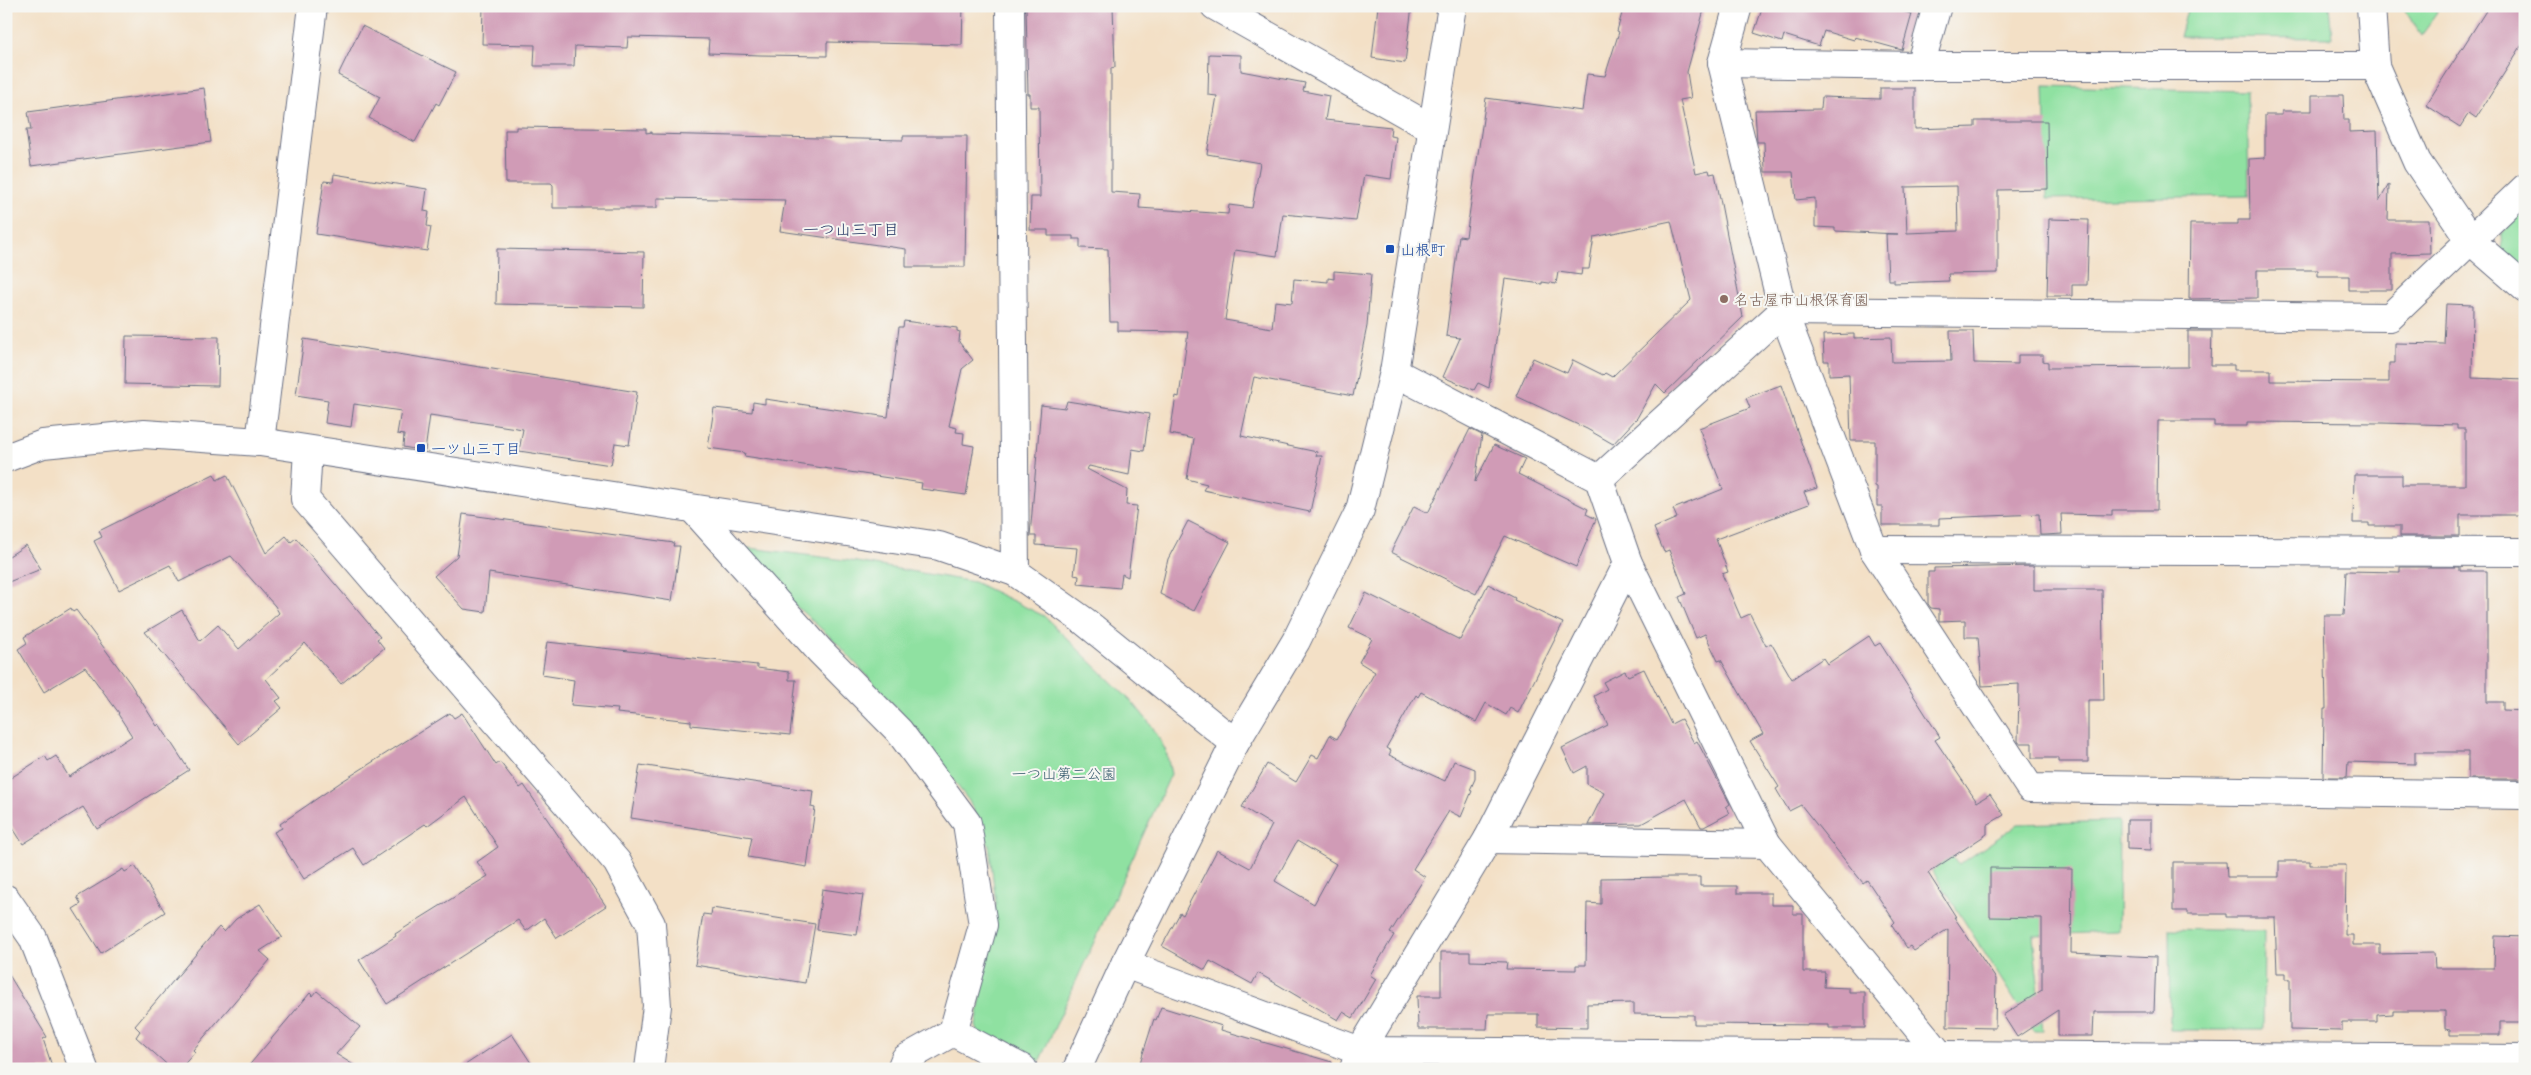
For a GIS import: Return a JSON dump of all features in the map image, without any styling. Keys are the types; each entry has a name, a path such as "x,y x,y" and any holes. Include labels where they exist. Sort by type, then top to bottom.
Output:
{"street":[{"path":"260,442 314,6"},
{"path":"1010,6 1015,572"},
{"path":"1215,6 1431,128"},
{"path":"1077,1069 1124,964 1236,744 1296,640 1360,510 1394,372 1431,128 1452,6"},
{"path":"1738,6 1722,63 1783,311 1874,550 2030,788 2525,795"},
{"path":"1920,66 1937,6"},
{"path":"2371,6 2376,66 2417,162 2471,241 2525,288"},
{"path":"1722,63 1920,66 2376,66"},
{"path":"1599,479 1783,311 2390,317 2525,188"},
{"path":"1394,372 1599,479 1628,563 1767,844 1940,1062"},
{"path":"6,458 43,444 144,434 260,442 939,546 1015,572 1084,621 1236,744"},
{"path":"308,450 305,499 617,862 651,924 656,1006 649,1069"},
{"path":"693,509 820,651 899,731 967,823 983,925 953,1032 905,1059 901,1069"},
{"path":"1874,550 2525,552"},
{"path":"1357,1060 1488,839 1628,563"},
{"path":"1488,839 1767,844"},
{"path":"11,916 33,938 84,1069"},
{"path":"1124,964 1357,1060 1940,1062 2525,1059"},
{"path":"953,1032 1023,1069"}],"green space":[{"path":"2188,6 2329,6 2332,38 2180,37"},
{"path":"2402,6 2442,6 2421,35"},
{"path":"2044,86 2247,91 2249,196 2047,199"},
{"path":"2525,210 2525,269 2502,252 2501,234"},
{"name":"一つ山第二公園","path":"750,548 845,560 974,582 1044,616 1134,704 1152,726 1166,751 1171,774 1038,1064 981,1039 976,1026 996,904 989,845 969,801 909,722 837,643 737,553"},
{"path":"2119,821 2118,932 2033,935 2043,1031 2034,1031 1918,848 1937,836 1959,865 2018,824"},
{"path":"2169,929 2264,931 2263,1030 2170,1030"}],"building":[{"path":"483,6 963,6 962,45 827,42 827,56 760,55 708,53 709,39 628,37 627,48 575,46 574,66 534,66 535,45 482,44"},
{"path":"1026,6 1113,6 1115,67 1111,68 1111,192 1140,194 1139,208 1228,214 1229,205 1252,208 1260,163 1207,154 1217,96 1208,95 1209,54 1241,55 1241,71 1305,83 1303,91 1329,96 1325,120 1391,127 1390,136 1396,137 1391,179 1364,175 1356,221 1283,214 1277,256 1235,250 1225,320 1272,328 1275,301 1292,303 1294,279 1328,282 1328,278 1334,279 1334,271 1371,274 1367,326 1353,396 1254,377 1241,436 1317,452 1316,456 1322,456 1310,512 1203,490 1207,484 1187,479 1194,439 1170,434 1176,396 1179,397 1188,332 1118,331 1118,322 1110,322 1108,249 1080,248 1080,239 1073,239 1073,236 1048,236 1048,230 1030,230 1031,197 1040,197 1039,107 1030,107 1030,94 1028,94"},
{"path":"1378,6 1412,6 1405,63 1372,58"},
{"path":"1624,6 1705,6 1687,72 1691,98 1680,100 1696,173 1709,170 1710,174 1715,173 1743,317 1665,393 1656,384 1637,418 1613,444 1587,429 1516,396 1533,358 1567,373 1573,360 1603,375 1605,373 1612,377 1691,300 1671,221 1594,237 1589,269 1582,269 1581,275 1558,272 1556,284 1505,279 1489,388 1478,383 1474,390 1443,377 1460,338 1446,336 1459,236 1466,237 1486,98 1582,111 1587,74 1605,76 1619,32 1617,31"},
{"path":"1763,6 1884,6 1912,14 1902,50 1855,37 1854,40 1824,31 1819,46 1784,35 1782,42 1754,33"},
{"path":"2489,6 2525,6 2525,40 2476,118 2469,113 2460,127 2426,105"},
{"path":"362,26 456,72 439,105 436,103 415,142 369,118 380,97 338,75"},
{"path":"204,88 211,142 31,166 26,130 31,130 28,112"},
{"path":"1880,88 1915,88 1915,129 1975,127 1975,121 2047,121 2048,189 1998,190 1998,273 1948,274 1949,281 1894,283 1894,280 1888,280 1886,234 1898,234 1835,231 1835,228 1815,227 1815,198 1796,200 1793,172 1765,172 1764,142 1757,142 1755,110 1821,109 1822,97 1880,99","holes":["1957,186 1958,231 1907,233 1905,187"]},
{"path":"2312,95 2343,95 2344,120 2349,120 2349,132 2377,131 2379,202 2389,184 2388,220 2429,220 2430,253 2392,254 2392,290 2349,290 2349,276 2318,276 2318,270 2257,270 2257,298 2189,299 2190,224 2238,224 2238,220 2250,220 2249,159 2265,158 2265,115 2282,115 2282,111 2312,111"},
{"path":"516,127 646,129 646,133 652,132 652,134 903,140 903,136 967,136 965,267 906,267 906,249 780,231 785,200 657,198 657,208 553,208 553,185 551,183 506,183 505,130 516,130"},
{"path":"334,174 427,189 424,211 429,212 427,226 431,227 427,251 316,234 324,181 333,182"},
{"path":"2049,219 2089,220 2087,285 2072,285 2072,296 2047,296"},
{"path":"497,249 644,252 643,307 496,304"},
{"path":"2446,304 2473,305 2472,378 2525,380 2525,515 2460,515 2460,536 2400,536 2400,526 2369,526 2369,523 2353,523 2354,475 2402,475 2402,485 2465,485 2465,429 2457,429 2457,425 2381,423 2247,422 2247,426 2214,426 2214,421 2158,421 2157,510 2112,510 2112,515 2061,514 2062,534 2045,535 2040,535 2039,514 1939,518 1939,525 1882,525 1882,506 1877,506 1877,487 1875,486 1875,441 1851,441 1849,374 1829,375 1829,361 1824,361 1823,335 1854,334 1854,338 1891,337 1892,362 1951,361 1950,331 1973,331 1974,363 2018,364 2018,355 2043,355 2043,361 2048,362 2048,368 2188,367 2188,331 2212,331 2211,365 2234,365 2234,370 2271,370 2271,381 2389,382 2389,363 2395,363 2395,343 2444,344"},
{"path":"904,321 957,328 957,331 960,332 959,342 973,360 962,369 949,426 957,428 956,432 964,433 963,444 974,446 966,495 921,489 922,483 744,456 745,453 708,448 714,408 752,412 753,402 765,404 765,399 888,417 899,327 903,327"},
{"path":"126,336 219,337 218,386 125,384"},
{"path":"304,339 637,392 629,445 615,443 611,465 519,451 523,429 430,415 425,451 403,447 404,435 397,434 401,411 354,404 351,427 325,423 328,400 296,395"},
{"path":"1781,385 1817,488 1804,492 1809,504 1716,539 1728,572 1722,574 1741,618 1750,614 1766,646 1771,643 1792,679 1823,658 1827,664 1869,636 1875,646 1880,643 1940,737 1935,740 1977,802 1990,794 2004,815 1987,825 1987,834 1928,873 1956,917 1954,917 1996,979 1995,1028 1947,1027 1948,929 1914,951 1910,946 1907,948 1892,925 1895,922 1867,880 1863,883 1801,805 1789,811 1776,789 1779,787 1750,741 1763,734 1721,660 1718,661 1705,634 1696,638 1679,597 1686,594 1669,550 1664,552 1654,528 1677,518 1673,509 1723,489 1699,428 1750,408 1746,398"},
{"path":"1067,401 1149,414 1144,451 1132,449 1129,475 1089,466 1087,469 1127,490 1126,505 1137,506 1128,577 1122,574 1120,588 1078,584 1079,576 1074,575 1077,548 1036,545 1036,536 1030,536 1041,405 1065,408"},
{"path":"1470,429 1482,435 1475,482 1494,445 1525,459 1518,474 1588,509 1586,514 1596,519 1576,567 1505,536 1476,594 1391,552 1414,506 1428,513"},
{"path":"214,474 217,480 227,475 266,553 286,536 291,542 296,538 380,637 377,639 384,648 341,684 305,643 266,679 281,698 276,701 282,708 239,744 145,632 182,610 200,641 218,625 239,649 279,613 275,606 231,556 179,582 170,565 119,590 94,541 102,537 99,531"},
{"path":"463,514 674,543 673,546 680,546 672,601 489,573 485,612 464,609 434,576 457,556"},
{"path":"1188,521 1230,542 1194,611 1160,594 1168,559"},
{"path":"26,545 41,569 6,583 6,558"},
{"path":"2034,566 2034,590 2102,590 2104,700 2088,700 2088,762 2058,762 2058,758 2032,758 2032,743 2019,743 2018,741 2019,684 1982,686 1978,637 1965,637 1965,620 1939,621 1939,609 1931,608 1928,604 1928,572 1934,572 1934,568"},
{"path":"2400,567 2460,567 2460,571 2487,571 2487,702 2503,702 2503,710 2525,711 2525,779 2468,779 2468,752 2415,752 2415,764 2348,762 2347,777 2323,777 2324,709 2326,709 2324,615 2344,615 2346,571 2400,572"},
{"path":"1488,584 1515,598 1514,600 1563,623 1518,713 1510,708 1506,715 1486,703 1476,722 1421,692 1418,697 1416,695 1386,748 1391,751 1389,755 1445,781 1454,761 1475,769 1475,779 1461,817 1449,811 1413,869 1425,877 1390,933 1394,935 1370,975 1376,979 1353,1018 1343,1012 1338,1020 1258,973 1252,984 1210,961 1205,970 1162,946 1180,913 1183,915 1217,850 1250,868 1272,825 1242,807 1267,764 1296,782 1312,755 1318,758 1330,735 1337,739 1375,672 1359,662 1372,639 1349,628 1366,593 1460,640","holes":["1297,841 1336,864 1314,904 1275,881"]},
{"path":"71,608 73,612 76,610 130,683 157,726 159,724 189,770 97,829 83,807 23,844 6,817 6,781 45,756 48,761 56,756 69,777 132,736 119,713 85,667 44,692 18,649 27,643 24,637"},
{"path":"547,642 757,665 757,668 789,672 789,680 796,680 790,735 691,725 691,721 617,713 618,709 571,705 574,680 542,675"},
{"path":"1644,669 1671,724 1681,719 1694,743 1697,741 1730,804 1726,807 1730,813 1704,827 1701,827 1686,799 1641,824 1588,825 1604,793 1587,784 1587,766 1574,773 1562,748 1608,725 1594,696 1607,689 1603,682 1625,671 1628,676"},
{"path":"450,713 454,718 462,713 496,765 500,762 520,788 524,785 606,906 557,938 544,918 526,931 518,920 387,1004 359,960 396,936 395,934 488,876 477,862 498,847 466,797 427,826 425,824 364,865 353,848 304,879 274,832 282,828 280,824 341,782"},
{"path":"640,765 813,791 811,807 815,808 807,867 748,857 752,837 631,818"},
{"path":"2127,820 2151,820 2151,850 2127,849"},
{"path":"2279,861 2310,861 2310,865 2346,865 2345,935 2353,935 2353,945 2380,945 2380,954 2434,953 2435,968 2494,968 2495,936 2525,937 2525,1022 2500,1022 2500,1035 2450,1035 2450,1030 2445,1029 2445,1011 2393,1011 2393,1014 2377,1015 2377,1022 2342,1022 2342,1031 2290,1030 2290,979 2286,979 2286,973 2277,973 2275,917 2226,917 2226,914 2187,914 2187,911 2173,911 2173,862 2226,862 2227,877 2279,877"},
{"path":"135,866 165,912 101,953 73,909 81,904 77,897 123,869 125,872"},
{"path":"1990,868 2072,869 2071,953 2156,957 2154,1012 2094,1012 2093,1036 2058,1036 2058,1010 2017,1037 2003,1015 2042,990 2042,918 1990,917"},
{"path":"1700,877 1700,886 1737,886 1737,893 1771,893 1771,905 1793,905 1793,914 1803,914 1803,972 1825,972 1824,987 1849,988 1849,992 1865,992 1865,1028 1829,1028 1829,1025 1694,1024 1694,1015 1634,1014 1634,1003 1587,1004 1587,1028 1538,1027 1538,1014 1488,1014 1487,1029 1418,1029 1417,996 1441,996 1441,952 1470,952 1470,961 1507,962 1506,969 1576,970 1576,965 1586,965 1587,903 1601,904 1601,878"},
{"path":"822,889 863,895 857,935 817,930"},
{"path":"260,904 282,937 260,951 270,960 193,1050 195,1052 180,1069 172,1069 136,1037 140,1031 135,1026 219,927 224,932 236,919"},
{"path":"712,908 815,924 805,983 695,965 703,914 711,915"},
{"path":"6,970 47,1037 43,1039 53,1069 6,1069"},
{"path":"317,991 360,1027 336,1054 360,1069 246,1069 310,993 313,996"},
{"path":"1161,1007 1222,1026 1221,1030 1332,1062 1332,1069 1138,1069 1154,1019 1156,1020"},
{"path":"512,1034 535,1069 459,1069"}],"place":[{"name":"山根町","path":"1390,249"},
{"name":"名古屋市山根保育園","path":"1724,299"},
{"name":"一ツ山三丁目","path":"421,448"}],"district":[{"name":"一つ山三丁目","path":"851,229"}]}
